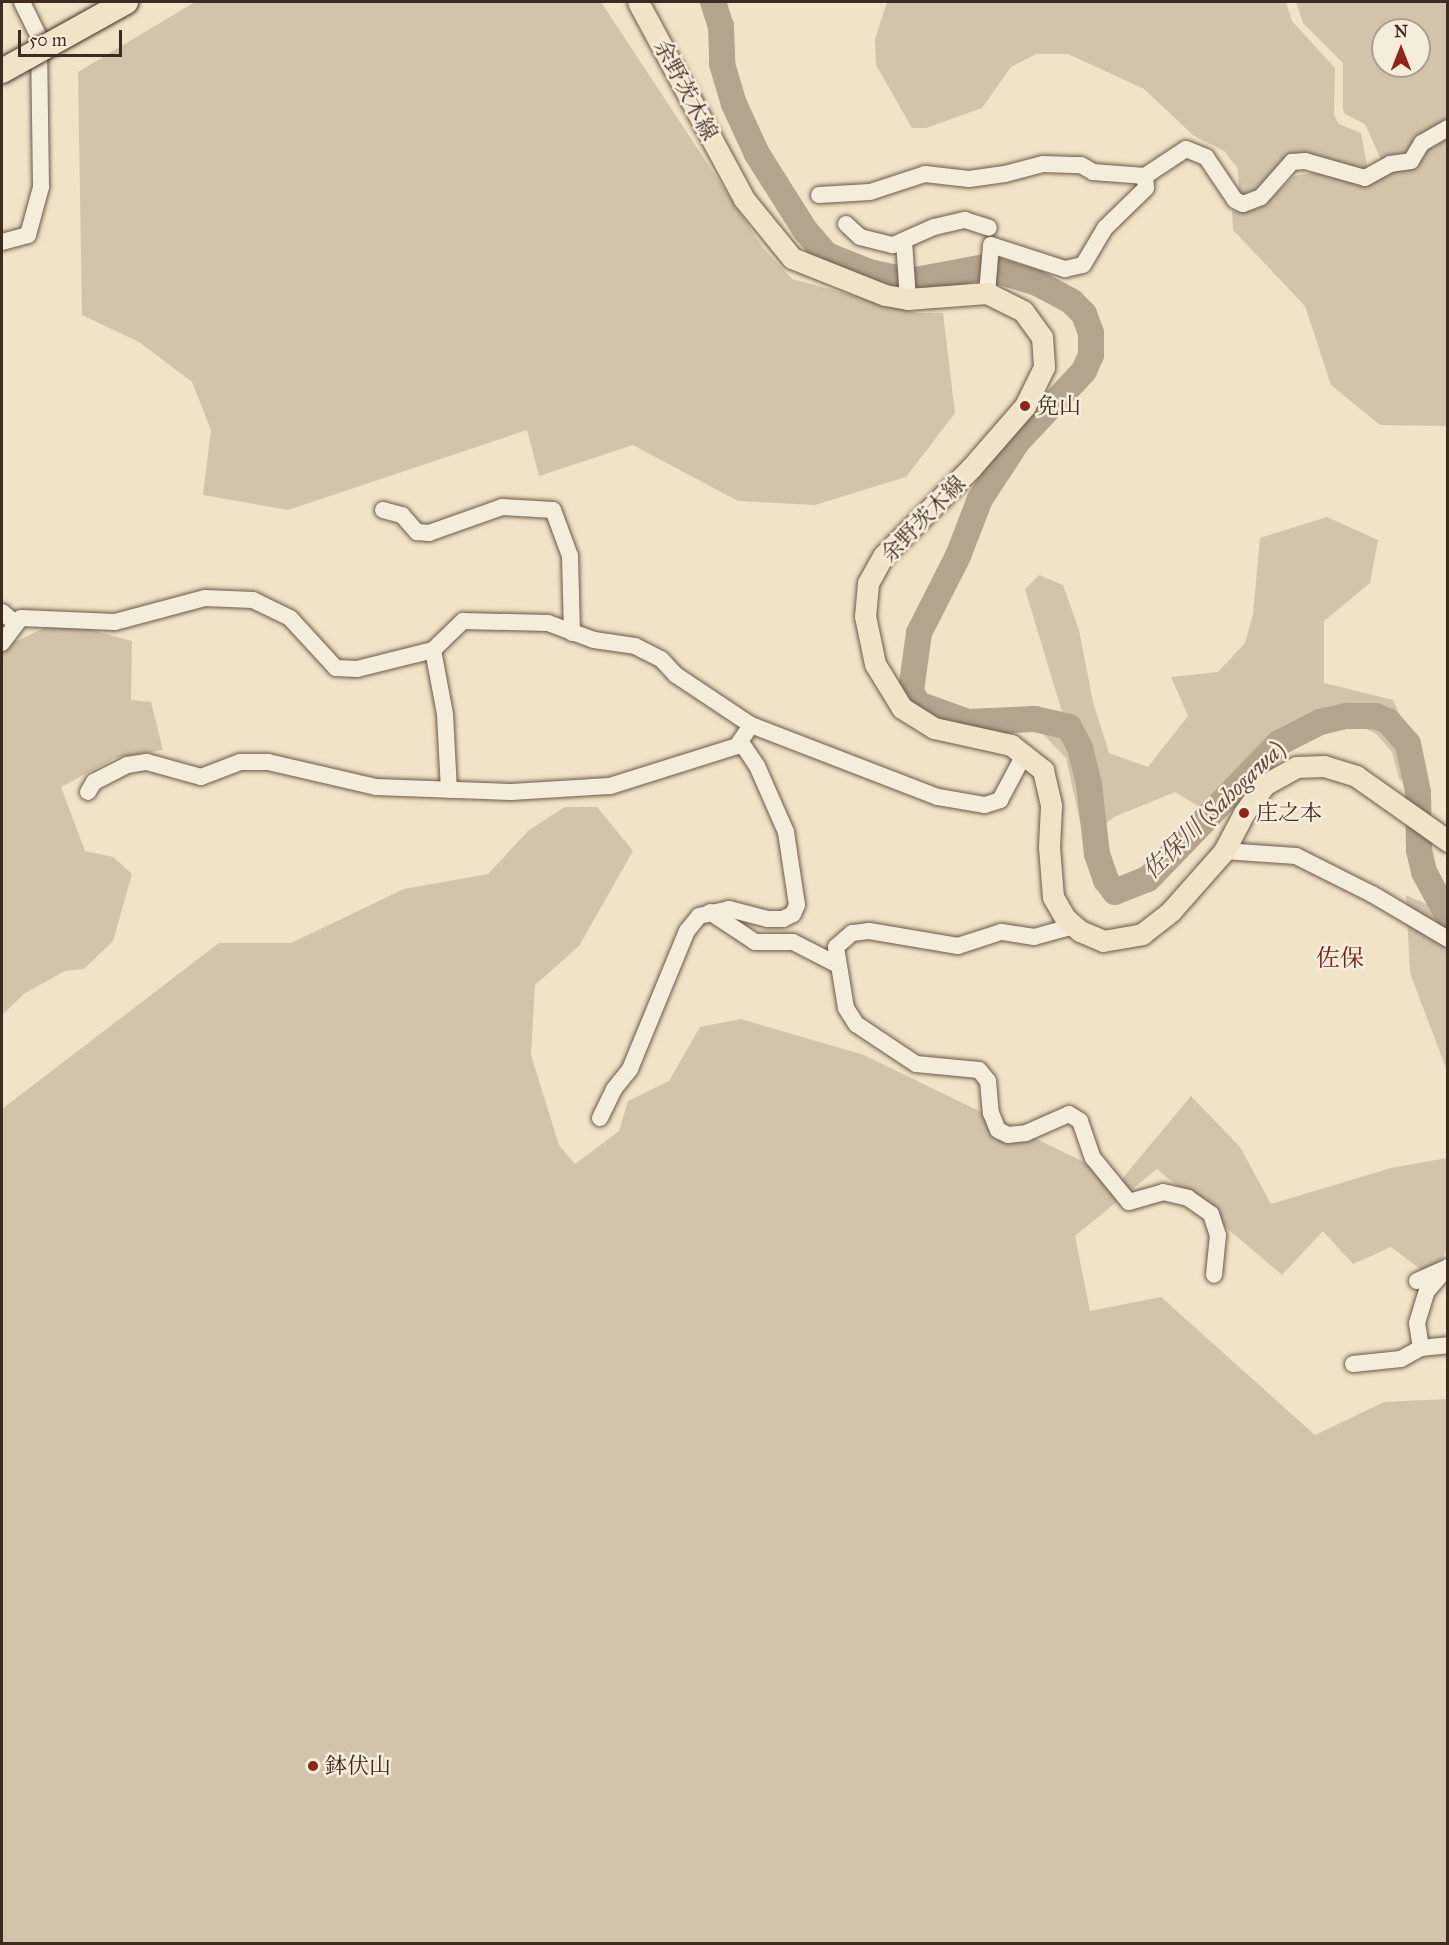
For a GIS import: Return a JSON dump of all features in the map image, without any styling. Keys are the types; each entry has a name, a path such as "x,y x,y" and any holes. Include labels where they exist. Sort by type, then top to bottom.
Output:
{"highway":[{"path":"2,71 126,2"}],"main road":[{"name":"余野茨木線","path":"638,2 744,199 779,245 809,267 885,296 987,293 1008,301 1035,324 1044,353 1041,376 1026,406 883,556 868,584 865,616 875,664 902,708 934,728 995,739 1025,753 1042,770 1048,788 1053,897 1074,926 1103,941 1142,934 1172,910 1224,851 1244,813 1264,785 1296,767 1324,766 1345,773 1395,801 1430,825 1448,841"}],"street":[{"path":"2,242 28,235 41,187 39,37 22,2"},
{"path":"819,195 870,192 925,174 969,179 1043,164 1081,165 1093,171 1145,176 1186,148 1206,157 1235,200 1243,204 1261,197 1292,162 1305,161 1365,178 1390,164 1411,161 1422,143 1448,128"},
{"path":"991,245 1065,270 1083,265 1105,228 1146,188 1145,176"},
{"path":"846,224 860,237 884,244 904,241 934,227 965,220 989,224 991,245 987,293"},
{"path":"904,241 908,295"},
{"path":"383,510 402,515 417,532 429,533 502,507 553,510 570,556 572,633"},
{"path":"2,643 21,618 115,622 205,598 253,600 290,618 336,668 357,669 433,650 463,621 548,622 572,633 635,646 661,659 692,687 751,725 938,797 985,805 1000,800 1025,753"},
{"path":"2,612 15,623"},
{"path":"433,650 445,714 449,790"},
{"path":"88,792 94,782 119,769 147,762 201,777 240,762 268,762 376,787 511,792 610,786 737,746 751,725"},
{"path":"600,1118 614,1089 630,1070 687,931 699,916 729,909 768,919 783,919 793,914 797,905 786,832 757,766 740,741"},
{"path":"1224,851 1296,856 1372,894 1448,939"},
{"path":"710,912 755,942 793,942 836,964"},
{"path":"1074,926 1034,937 1001,932 958,946 869,931 852,933 836,947 836,964 846,1008 856,1024 916,1064 980,1070 988,1081 991,1113 998,1130 1008,1135 1026,1133 1069,1114 1080,1120 1093,1158 1129,1202 1163,1192 1188,1198 1211,1214 1218,1235 1214,1275"},
{"path":"1417,1281 1448,1267 1427,1292 1417,1323 1421,1348"},
{"path":"1353,1364 1401,1359 1421,1348 1448,1345"}],"shaded area":[{"path":"195,2 601,2 763,248 792,279 918,313 943,313 955,413 906,477 815,505 738,501 633,445 539,476 527,430 288,510 203,495 211,430 192,382 139,342 82,315 78,72"},
{"path":"887,2 1286,2 1292,21 1335,68 1334,115 1339,124 1361,133 1368,170 1363,174 1295,154 1285,156 1268,181 1244,196 1239,194 1238,169 1224,151 1194,136 1144,89 1068,54 1036,54 1011,67 982,108 926,128 912,128 876,65 875,39"},
{"path":"1296,2 1447,2 1447,121 1411,153 1382,162 1365,124 1345,114 1343,109 1343,63 1303,23"},
{"path":"1447,131 1447,426 1380,425 1331,385 1305,306 1233,230 1232,211 1243,212 1272,198 1294,176 1316,172 1365,183"},
{"path":"1327,517 1378,540 1370,583 1324,621 1324,683 1393,700 1422,763 1400,781 1392,752 1376,734 1332,711 1262,761 1214,816 1175,792 1114,817 1098,830 1080,822 1066,758 1039,730 1062,712 1025,589 1039,575 1063,585 1079,630 1093,702 1109,753 1148,767 1188,716 1171,677 1218,672 1245,643 1253,614 1260,538"},
{"path":"58,621 132,641 131,700 151,702 163,750 115,758 61,787 85,851 113,857 132,874 113,941 84,969 65,971 25,993 2,1015 2,630 17,641"},
{"path":"565,807 597,807 633,851 579,946 535,985 531,1055 559,1145 575,1164 619,1131 628,1101 669,1081 700,1027 741,1019 864,1055 1121,1180 1191,1096 1240,1147 1271,1204 1391,1168 1447,1158 1447,1251 1429,1276 1391,1247 1353,1264 1323,1231 1282,1275 1157,1169 1075,1236 1090,1311 1161,1297 1315,1435 1384,1402 1447,1399 1447,1943 2,1944 2,1109 219,943 291,943 404,889 488,874 529,830"},
{"path":"1406,895 1447,913 1447,1071 1410,973"}],"waterway":[{"name":"佐保川 (Sahogawa)","path":"713,2 721,26 722,64 734,104 757,154 805,230 827,255 869,272 910,281 985,267 1037,283 1072,302 1084,314 1091,333 1091,355 1084,371 1018,441 980,499 958,556 919,633 911,691 918,704 968,722 1035,719 1069,727 1080,748 1089,784 1097,854 1106,880 1115,892 1148,879 1279,743 1320,722 1347,716 1375,716 1388,721 1408,744 1418,792 1419,850 1424,872 1448,916"}],"place":[{"name":"免山","path":"1025,406"},
{"name":"庄之本","path":"1244,813"},
{"name":"鉢伏山","path":"313,1766"}],"district":[{"name":"佐保","path":"1340,959"}]}
